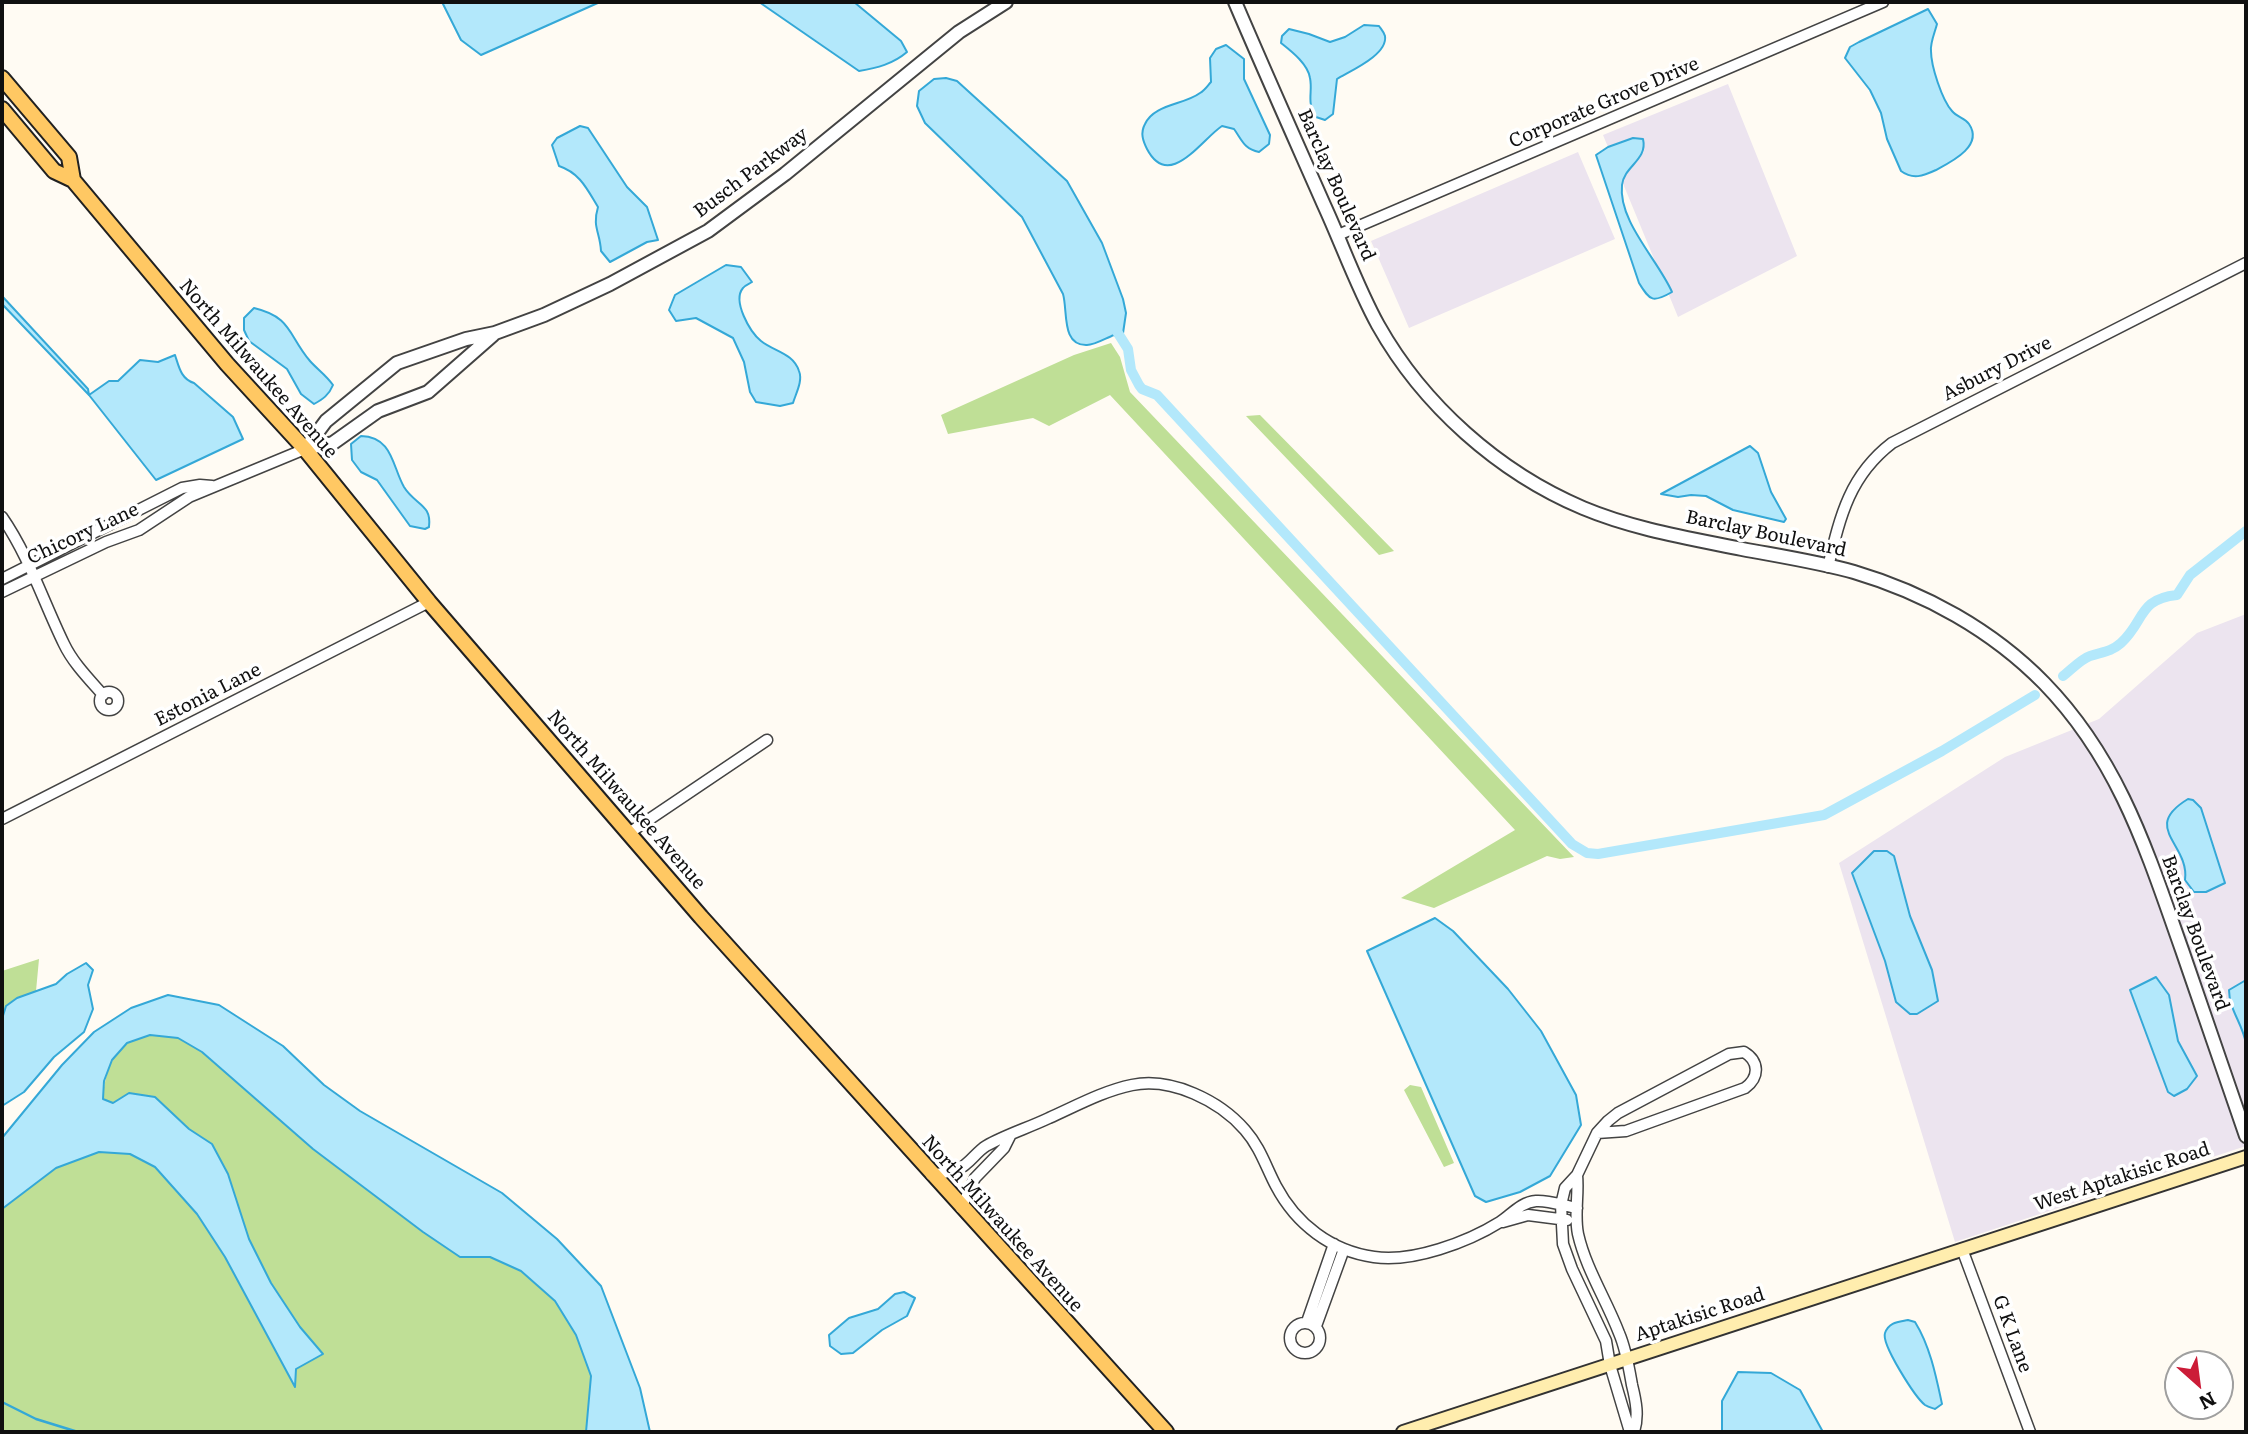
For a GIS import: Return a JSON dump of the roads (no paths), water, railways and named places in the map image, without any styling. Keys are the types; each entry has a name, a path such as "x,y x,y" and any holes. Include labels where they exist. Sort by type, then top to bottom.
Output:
{"main road":[{"name":"North Milwaukee Avenue","path":"2,78 69,157 73,180"},
{"name":"North Milwaukee Avenue","path":"2,109 54,171 73,180 227,364 305,449 429,602 629,833 931,1175 1166,1432"},
{"name":"West Aptakisic Road","path":"2009,1234 2246,1157"},
{"name":"Aptakisic Road","path":"1403,1432 2009,1234"}],"street":[{"name":"Busch Parkway","path":"305,449 326,421 397,363 544,315 610,284 708,231 785,174 959,32 1006,2"},
{"name":"Barclay Boulevard","path":"1235,2 1377,322 1412,376 1461,428 1516,472 1581,507 1681,536 1852,572 1903,589 1939,605 1981,631 2017,657 2044,683 2091,739 2120,787 2174,928 2246,1136"},
{"name":"Corporate Grove Drive","path":"1338,235 1883,2"},
{"name":"Asbury Drive","path":"1828,567 1845,501 1867,467 1892,443 2246,263"},
{"name":"Busch Parkway","path":"305,449 333,443 378,411 428,392 495,333"},
{"name":"Chicory Lane","path":"2,592 106,542 139,530 189,497 305,449"},
{"name":"Chicory Lane","path":"2,579 190,486 216,487"},
{"path":"145,506 152,521"},
{"path":"2,517 30,565 73,659 103,695"},
{"name":"Estonia Lane","path":"2,819 429,602"},
{"path":"629,833 767,740"},
{"path":"1597,1133 1626,1131 1745,1088 1754,1079 1756,1066 1744,1052 1729,1054 1618,1113 1597,1133 1577,1175 1565,1188 1561,1205 1563,1244 1606,1341 1610,1365 1632,1432"},
{"path":"931,1175 958,1170 984,1147 1100,1095 1134,1085 1160,1085 1204,1098 1226,1112 1261,1152 1289,1208 1307,1227 1344,1249 1377,1258 1406,1257 1438,1249 1499,1222 1528,1215 1576,1221"},
{"path":"961,1208 975,1178 1004,1148 1010,1136"},
{"path":"1577,1175 1576,1221 1587,1265 1621,1336 1638,1420 1632,1432"},
{"path":"1499,1222 1522,1205 1535,1200 1577,1208"},
{"path":"1334,1244 1311,1324 1344,1249"},
{"name":"G K Lane","path":"1962,1249 2030,1432"}],"water":[{"path":"442,2 600,2 481,55 461,40"},
{"path":"759,2 854,2 901,41 907,52 884,65 859,71"},
{"path":"1928,9 1937,24 1931,48 1933,65 1944,99 1956,115 1969,124 1973,132 1969,146 1950,163 1927,174 1914,176 1901,171 1870,90 1845,58 1850,47"},
{"path":"1364,25 1379,26 1385,36 1381,50 1367,62 1337,79 1333,114 1325,120 1316,117 1311,106 1309,73 1298,58 1281,43 1282,36 1289,29 1330,42 1345,37"},
{"path":"1226,45 1244,59 1244,79 1270,135 1269,144 1259,152 1254,151 1234,129 1222,126 1195,151 1175,164 1165,165 1156,161 1143,140 1143,131 1149,117 1203,90 1211,82 1210,58 1216,49"},
{"path":"934,79 957,81 1067,181 1102,243 1123,299 1126,313 1122,340 1114,335 1087,345 1073,340 1067,326 1063,294 1022,217 925,123 917,106 919,91"},
{"path":"580,126 588,128 627,187 647,207 658,240 647,242 610,262 601,251 596,225 598,207 578,177 559,166 552,145 557,138"},
{"path":"1633,138 1643,139 1644,146 1639,158 1624,178 1622,199 1632,226 1672,292 1656,299 1649,297 1639,283 1596,155 1608,147"},
{"path":"726,265 741,267 752,282 743,288 740,301 752,331 766,345 788,356 799,371 799,387 793,403 780,406 756,402 750,392 744,362 733,338 696,318 676,321 669,310 675,295"},
{"path":"2,296 88,389 89,395 2,304"},
{"path":"254,308 276,316 283,322 310,361 330,381 333,385 323,398 314,404 301,394 287,369 249,341 244,330 244,318"},
{"path":"175,355 183,376 233,417 243,439 156,480 89,395 109,381 118,381 140,360 158,362"},
{"path":"361,436 380,441 386,447 404,487 428,514 429,527 425,529 410,526 377,480 361,472 352,460 351,444"},
{"path":"1750,446 1758,453 1771,492 1786,519 1784,522 1733,510 1706,496 1678,497 1661,494"},
{"path":"2188,799 2201,808 2225,883 2206,892 2194,892 2185,880 2185,867 2167,828 2168,819 2174,809"},
{"path":"1874,851 1887,851 1894,856 1910,916 1932,970 1938,1001 1917,1014 1910,1014 1896,1002 1885,961 1852,873"},
{"path":"1435,918 1453,931 1508,989 1541,1031 1576,1095 1581,1125 1550,1176 1520,1192 1486,1202 1475,1196 1367,951"},
{"path":"86,963 93,970 88,985 93,1009 84,1032 54,1057 24,1092 2,1106 2,1019 6,1006 17,998 56,984"},
{"path":"2156,977 2169,995 2178,1041 2197,1076 2187,1089 2174,1096 2168,1092 2130,990"},
{"path":"2246,980 2246,1044 2231,1004 2229,990"},
{"path":"168,995 219,1005 283,1046 324,1085 360,1111 502,1193 557,1239 601,1286 640,1388 650,1432 586,1432 591,1376 576,1335 555,1301 521,1271 490,1257 460,1257 423,1232 313,1149 202,1052 178,1038 150,1035 127,1043 112,1060 104,1081 103,1099 113,1103 129,1093 155,1097 189,1129 212,1144 228,1174 249,1239 271,1283 300,1327 323,1354 296,1369 295,1387 225,1257 197,1214 155,1167 130,1154 99,1152 56,1168 2,1209 2,1138 62,1065 94,1032 131,1008"},
{"path":"904,1292 915,1298 907,1316 882,1330 853,1353 841,1354 830,1346 829,1335 849,1318 878,1309 895,1294"},
{"path":"1908,1320 1915,1322 1932,1362 1942,1404 1935,1409 1925,1405 1914,1392 1893,1359 1885,1339 1889,1327"},
{"path":"1738,1372 1771,1373 1800,1390 1823,1432 1722,1432 1722,1401"}],"waterway":[{"path":"1116,330 1128,349 1131,370 1142,389 1157,395 1572,844 1587,853 1598,854 1824,815 1942,751 2035,695"},
{"path":"2063,676 2087,657 2117,646 2129,635 2148,606 2164,597 2177,595 2190,575 2246,531"},
{"path":"2,1402 36,1419 78,1432"}]}
